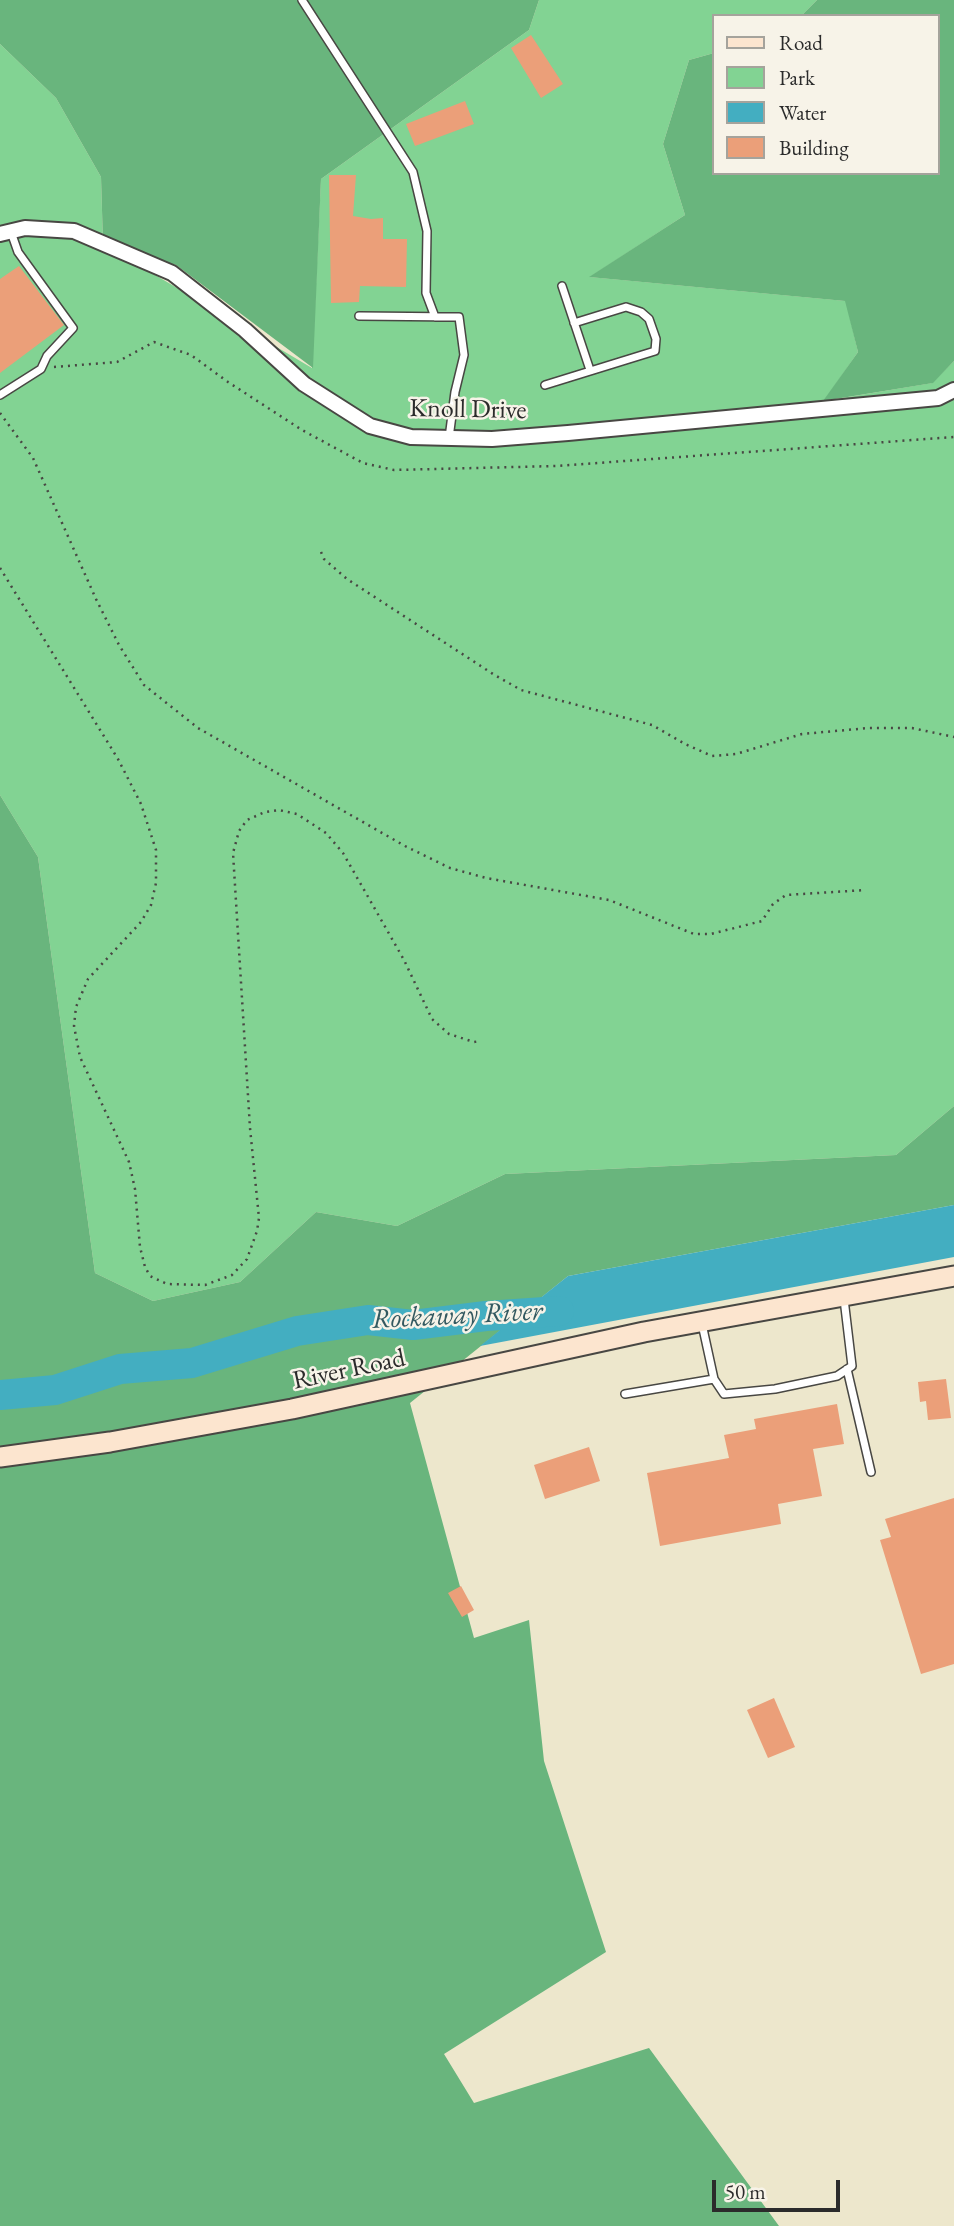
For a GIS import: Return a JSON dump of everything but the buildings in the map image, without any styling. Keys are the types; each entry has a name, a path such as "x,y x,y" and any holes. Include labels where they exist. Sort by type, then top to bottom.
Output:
{"street":[{"name":"Knoll Drive","path":"6,233 25,228 74,231 172,273 245,330 303,384 370,426 411,437 492,439 568,433 938,398 954,390"},
{"name":"River Road","path":"0,1457 110,1442 292,1409 702,1321 954,1276"}],"lane":[{"path":"302,0 413,172 427,231 426,293 435,317"},
{"path":"0,394 41,369 47,356 73,328 6,233"},
{"path":"562,286 590,370"},
{"path":"545,385 655,351 656,339 649,319 641,312 626,307 574,323"},
{"path":"359,316 459,317 464,355 454,392 449,438"},
{"path":"702,1321 715,1379 724,1394 775,1389 837,1376 852,1366 844,1295"},
{"path":"847,1369 871,1472"},
{"path":"625,1394 715,1379"}],"path":[{"path":"0,413 33,458 96,600 119,645 144,685 198,728 405,846 450,867 486,878 609,900 694,934 711,934 762,921 773,904 786,895 866,890"},
{"path":"321,552 324,559 347,579 521,690 652,725 712,756 736,754 802,734 856,729 912,727 954,737"},
{"path":"0,568 118,760 141,804 156,850 156,883 151,905 141,922 88,979 76,1007 75,1026 80,1058 130,1162 140,1247 150,1276 167,1284 205,1285 232,1275 247,1259 257,1231 259,1218 250,1128 233,853 239,831 247,820 265,812 279,810 297,814 326,833 343,853 404,960 432,1019 449,1034 474,1042 480,1041"}],"green space":[{"path":"0,0 539,0 529,30 321,179 313,368 176,265 103,244 101,177 56,98 0,44"},
{"path":"539,0 817,0 803,14 712,14 712,54 689,60 663,144 685,215 590,277 846,301 858,352 824,401 932,383 954,361 954,1106 896,1155 505,1174 397,1226 316,1212 240,1282 153,1301 95,1273 38,857 0,795 0,44 56,98 101,177 103,244 312,368 321,179 529,30"},
{"path":"817,0 954,0 954,361 933,383 823,401 858,352 845,301 589,277 685,215 663,144 689,60 712,54 712,175 940,175 940,14 803,14"},
{"path":"0,795 38,857 95,1273 153,1301 240,1282 316,1212 397,1226 505,1174 896,1155 954,1106 954,1205 568,1276 410,1403 474,1638 529,1620 544,1761 606,1952 444,2054 474,2103 649,2048 779,2226 0,2226"}],"water":[{"name":"Rockaway River","path":"954,1205 954,1257 480,1346 568,1276"}],"waterway":[{"name":"Rockaway River","path":"0,1395 55,1390 120,1369 192,1363 297,1331 368,1320 413,1325 559,1311"}]}
